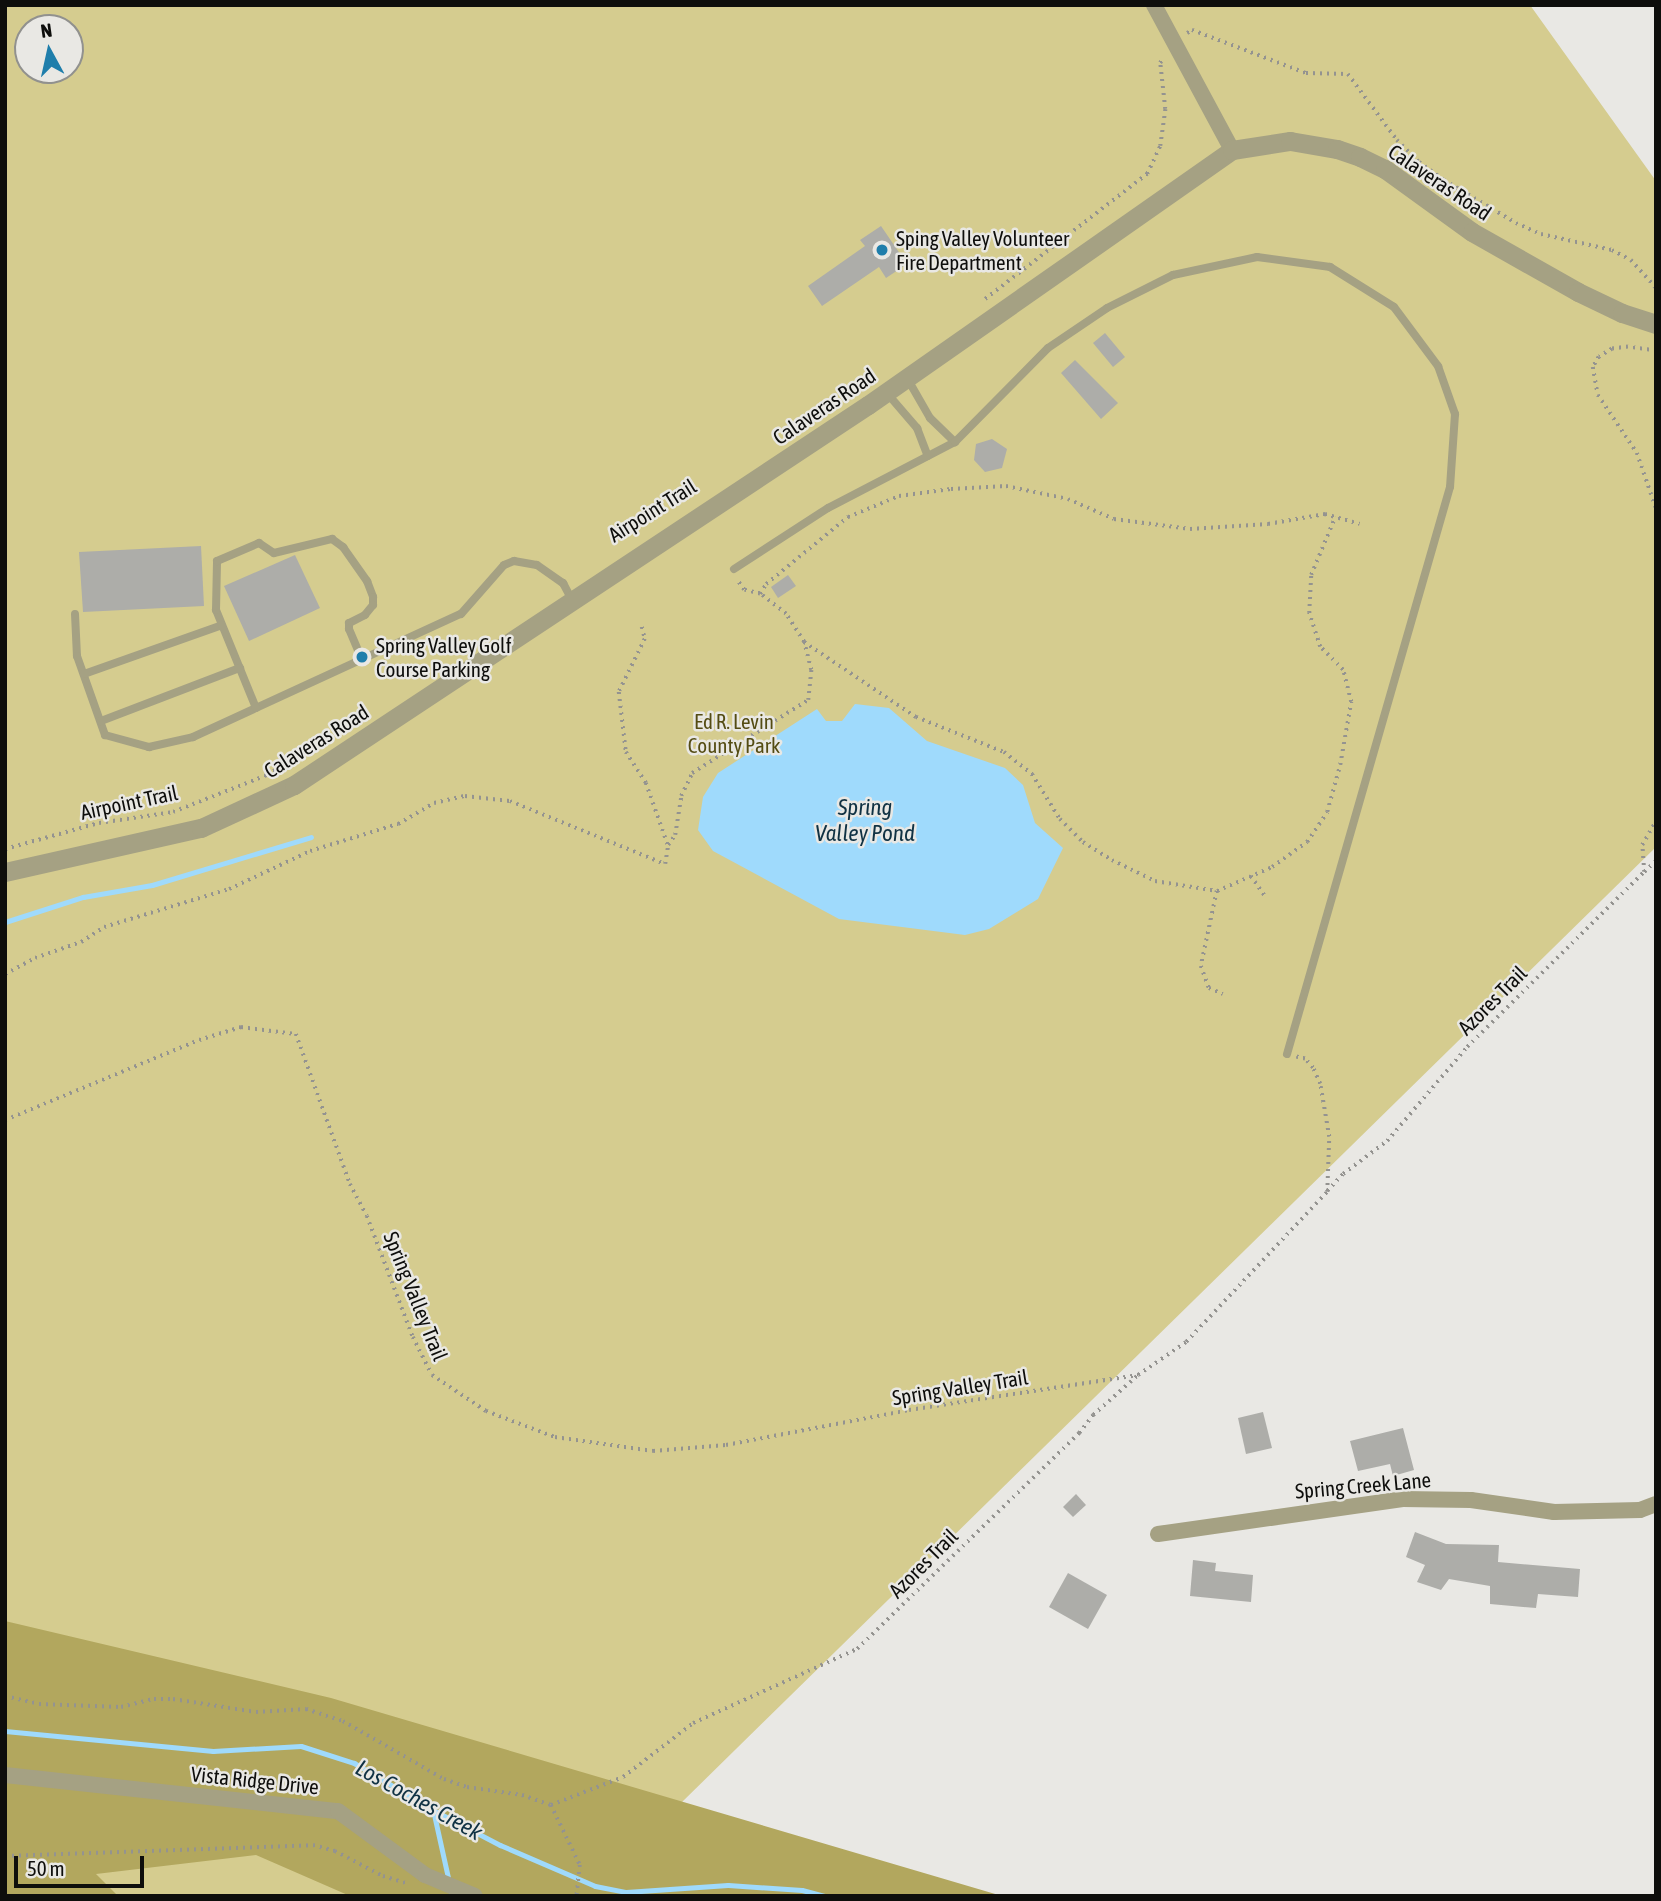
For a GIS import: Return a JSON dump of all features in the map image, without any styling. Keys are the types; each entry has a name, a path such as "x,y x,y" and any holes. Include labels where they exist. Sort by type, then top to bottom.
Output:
{"street":[{"path":"1154,5 1232,150"},
{"name":"Calaveras Road","path":"5,872 201,828 294,785 886,392 1232,150 1290,141 1337,149 1360,157 1385,169 1472,232 1577,292 1622,313 1656,324"},
{"name":"Spring Creek Lane","path":"1158,1534 1403,1499 1471,1500 1554,1512 1640,1510 1656,1504"},
{"name":"Vista Ridge Drive","path":"5,1775 338,1811 425,1875 475,1896"}],"lane":[{"path":"732,570 828,508 955,442 1048,348 1107,307 1173,275 1257,257 1329,267 1394,307 1438,366 1455,414 1450,487 1287,1054"},
{"path":"906,378 930,418 955,442"},
{"path":"886,392 917,428 928,456"},
{"path":"256,708 216,610 217,561 259,543 274,553 332,540 351,558 367,581 373,597 373,605 365,615 349,623 362,659"},
{"path":"75,614 77,656 105,735 149,747 193,737 461,614 504,565 514,561 537,565 563,583 572,600"},
{"path":"84,674 222,625"},
{"path":"101,721 240,668"}],"path":[{"path":"982,301 1147,174 1160,146 1165,109 1160,63 1173,41 1192,30 1306,73 1348,74 1397,140 1444,180 1528,228 1612,250 1631,260 1656,288"},
{"path":"1656,351 1628,347 1612,349 1599,357 1592,368 1598,395 1637,453 1656,508"},
{"path":"760,594 766,584 848,517 899,496 951,489 1006,486 1068,499 1114,519 1190,529 1268,524 1325,514 1360,524"},
{"path":"804,642 916,717 1004,752 1032,774 1068,827 1083,842 1112,860 1155,881 1217,891 1272,867 1307,842 1327,812 1340,765 1351,702 1343,670 1320,647 1309,613 1311,575 1335,517"},
{"path":"5,974 35,958 81,942 104,927 229,889 310,851 398,824 434,803 455,798 510,801 665,864 668,845 675,835 681,796 692,773 808,700 811,670 804,642 786,614 760,594 744,590 732,570"},
{"path":"642,627 645,639 619,692 626,752 646,783 668,845"},
{"name":"Airpoint Trail","path":"5,849 99,823 173,812 267,775 336,734"},
{"path":"1644,872 1642,845 1656,821"},
{"name":"Azores Trail","path":"551,1805 623,1777 693,1723 857,1649 1079,1433 1093,1415 1138,1375 1186,1342 1343,1174 1387,1141 1467,1047 1656,861"},
{"path":"1251,876 1265,896"},
{"path":"1217,891 1201,966 1209,988 1223,994"},
{"name":"Spring Valley Trail","path":"5,1120 199,1040 240,1027 296,1034 350,1184 367,1216 413,1337 432,1375 486,1411 555,1437 653,1451 726,1446 909,1410 1138,1375"},
{"path":"1287,1054 1305,1059 1314,1068 1320,1084 1329,1137 1327,1192"},
{"path":"5,1696 39,1704 121,1707 154,1699 173,1699 256,1712 306,1709 343,1721 444,1779 467,1787 522,1795 551,1805 580,1865 578,1896"},
{"path":"5,1856 313,1846 335,1851 383,1877 422,1888"}],"green space":[{"name":"Ed R. Levin County Park","path":"5,5 1530,5 1656,181 1656,847 630,1853 673,1896 5,1896"}],"shaded area":[{"path":"5,1621 331,1698 1002,1896 350,1896 256,1855 96,1874 118,1896 5,1896"}],"water":[{"name":"Spring Valley Pond","path":"855,704 889,708 927,741 1005,768 1023,785 1035,823 1063,848 1038,899 989,929 965,935 839,919 713,851 698,830 703,797 718,773 817,709 826,721 842,721"}],"building":[{"path":"881,226 907,264 886,278 879,267 822,306 808,286 865,246 860,240"},
{"path":"1105,333 1125,357 1113,367 1093,343"},
{"path":"1075,360 1118,403 1101,419 1061,373"},
{"path":"992,439 1007,449 1002,468 985,472 974,460 976,444"},
{"path":"201,546 204,606 83,612 79,552"},
{"path":"295,555 320,608 249,641 224,586"},
{"path":"788,575 796,586 778,598 771,587"},
{"path":"1263,1412 1272,1448 1246,1454 1238,1418"},
{"path":"1403,1428 1414,1470 1393,1476 1390,1464 1358,1471 1350,1441"},
{"path":"1076,1494 1086,1505 1073,1517 1063,1507"},
{"path":"1415,1532 1446,1544 1499,1545 1498,1562 1580,1569 1578,1597 1538,1594 1536,1608 1490,1604 1490,1586 1449,1579 1441,1590 1417,1582 1425,1565 1406,1557"},
{"path":"1193,1560 1216,1563 1215,1571 1253,1575 1251,1602 1190,1596"},
{"path":"1068,1573 1107,1595 1088,1629 1049,1607"}],"waterway":[{"path":"5,922 83,897 152,885 311,837"},
{"name":"Los Coches Creek","path":"5,1731 213,1751 301,1746 354,1763 433,1810 500,1845 595,1886 626,1892 728,1885 802,1890 824,1896"},
{"path":"433,1810 452,1896"}],"place":[{"name":"Sping Valley Volunteer Fire Department","path":"882,250"},
{"name":"Spring Valley Golf Course Parking","path":"362,657"}]}
